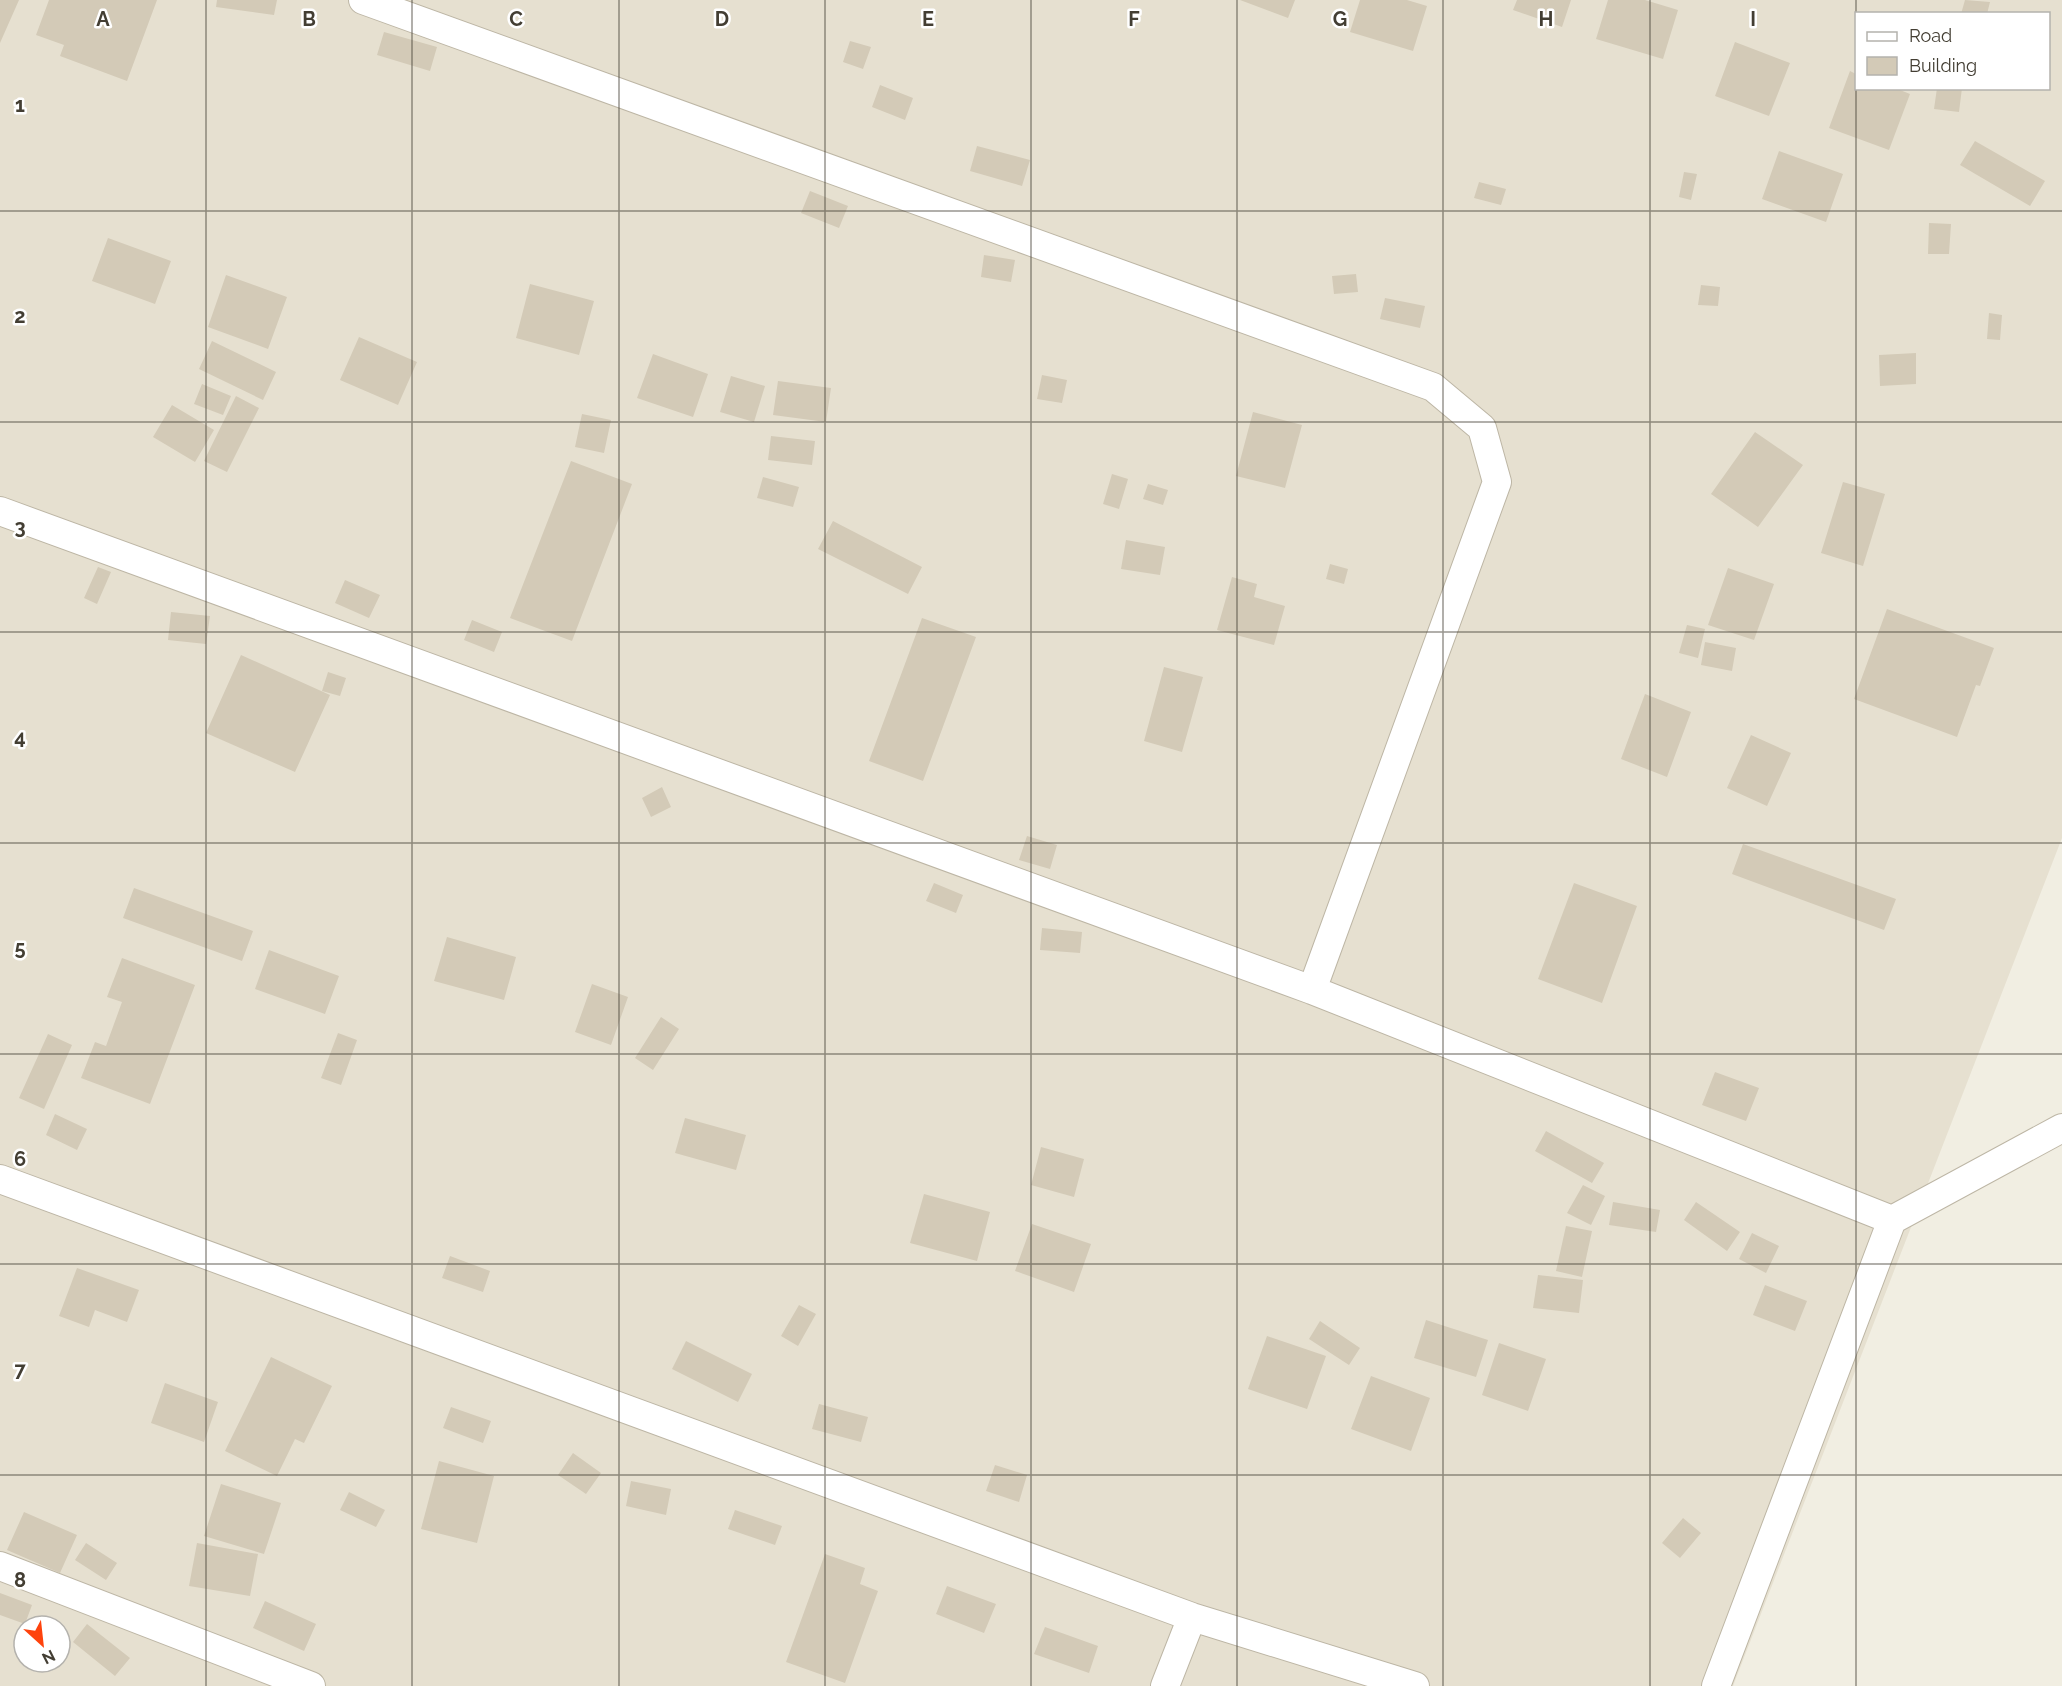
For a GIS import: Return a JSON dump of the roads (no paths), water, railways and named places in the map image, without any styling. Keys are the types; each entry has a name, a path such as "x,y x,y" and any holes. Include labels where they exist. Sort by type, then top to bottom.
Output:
{"street":[{"path":"363,0 1433,387 1482,428 1497,482 1312,990"},
{"path":"0,511 1312,990 1892,1220"},
{"path":"1716,1686 1892,1220 2062,1128"},
{"path":"0,1179 1192,1617 1415,1686"},
{"path":"0,1566 311,1686"},
{"path":"1165,1686 1192,1617"}]}
